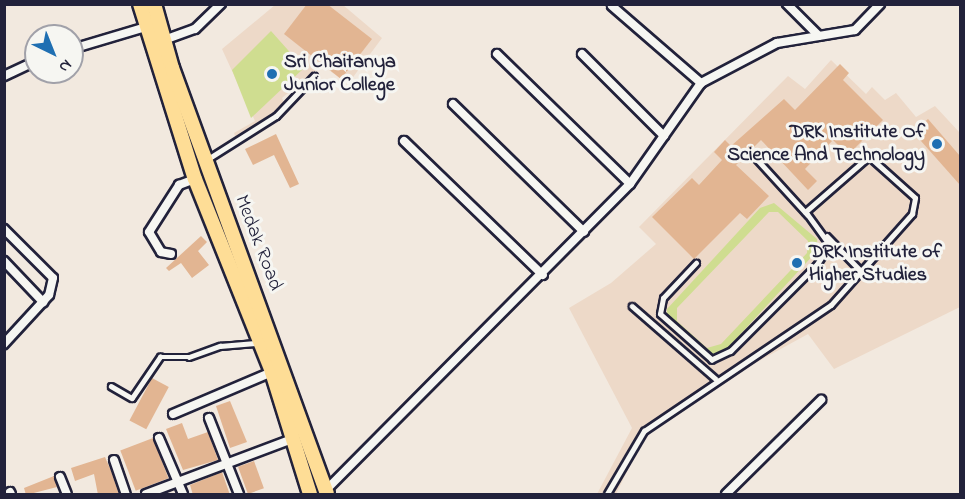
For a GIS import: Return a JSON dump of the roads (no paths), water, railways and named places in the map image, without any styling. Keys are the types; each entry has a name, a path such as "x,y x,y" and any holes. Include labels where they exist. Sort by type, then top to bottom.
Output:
{"main road":[{"name":"Medak Road","path":"140,4 195,179 272,372 295,437 310,495"},
{"name":"Medak Road","path":"154,4 164,40 206,160 326,492"}],"street":[{"path":"164,40 195,29 221,4"},
{"path":"788,4 819,36"},
{"path":"326,492 543,275 630,184 701,82 777,43 855,30 880,4"},
{"path":"612,6 701,82"},
{"path":"84,45 146,27"},
{"path":"497,54 630,184"},
{"path":"582,54 664,136"},
{"path":"4,76 24,67"},
{"path":"453,104 584,232"},
{"path":"404,141 543,275"},
{"path":"171,254 161,252 149,232 179,185 195,179"},
{"path":"4,229 53,278 43,302 4,344"},
{"path":"4,261 43,302"},
{"path":"173,414 272,372"},
{"path":"726,495 821,400"},
{"path":"208,418 239,495"},
{"path":"146,495 295,437"},
{"path":"159,438 183,495"},
{"path":"114,460 126,495"},
{"path":"60,477 67,495"}],"lane":[{"path":"206,160 262,127 314,76"},
{"path":"754,156 863,273"},
{"path":"607,495 645,431 716,379 831,305 863,273 916,207 908,191 869,157 807,214"},
{"path":"696,263 663,298 660,314 699,354 712,360 731,351 817,265 830,245 825,234"},
{"path":"632,306 716,379"},
{"path":"111,387 132,398 160,357 189,357 220,346 261,343"}],"place":[{"name":"Sri Chaitanya Junior College","path":"272,74"},
{"name":"DRK Institute Of Science And Technology","path":"937,144"},
{"name":"DRK Institute of Higher Studies","path":"797,263"}]}
